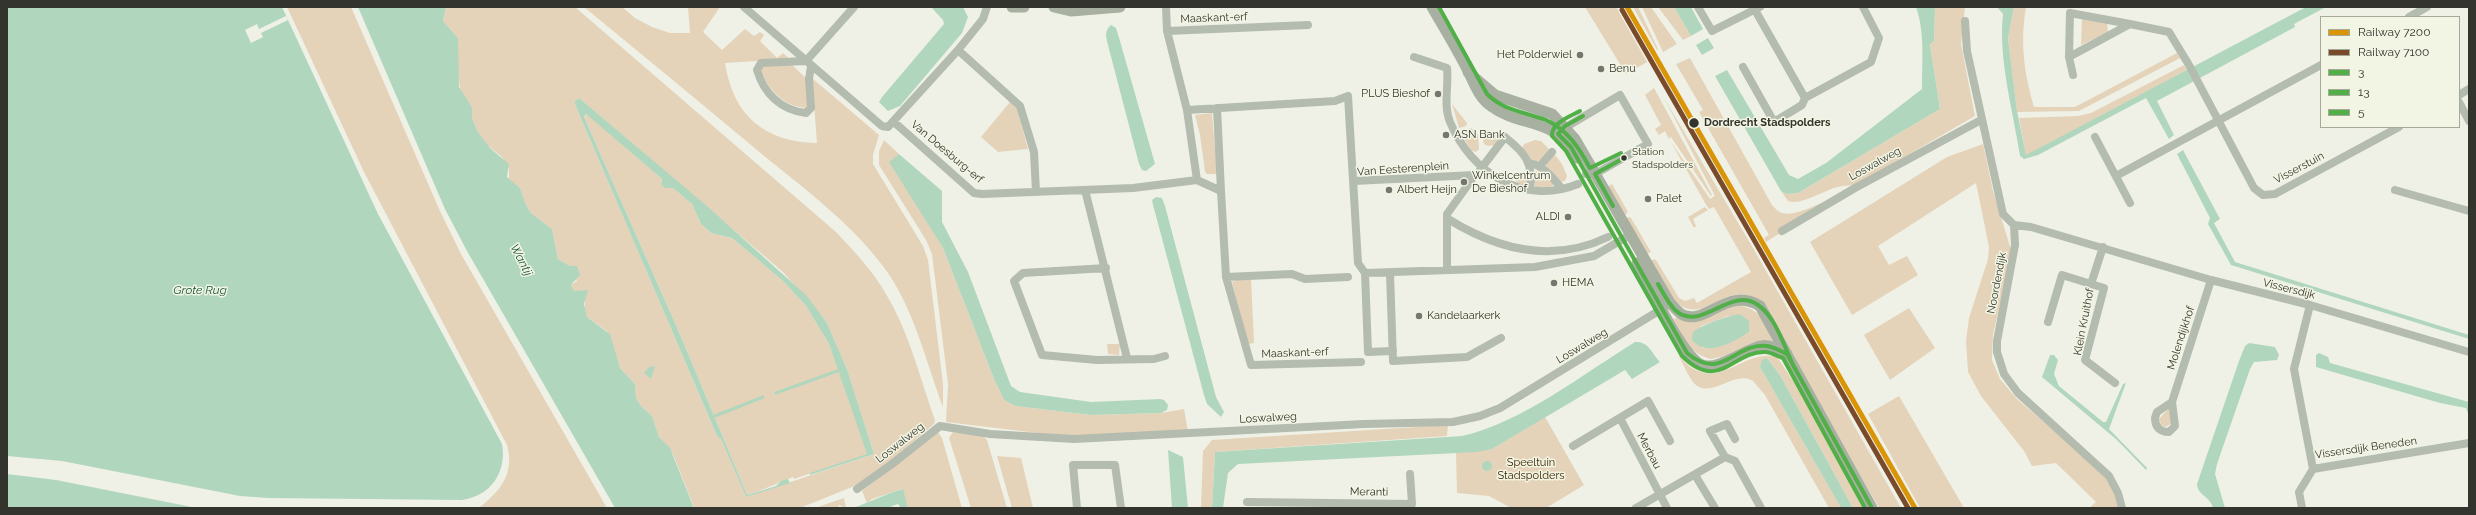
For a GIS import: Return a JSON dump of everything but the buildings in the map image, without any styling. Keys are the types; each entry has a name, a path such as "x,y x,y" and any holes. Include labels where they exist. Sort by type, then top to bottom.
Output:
{"street":[{"path":"744,7 808,64 882,126 891,124"},
{"path":"808,64 761,63 757,70 766,90 775,100 794,111 806,113 810,111 808,64 854,7"},
{"name":"Van Doesburg-erf","path":"987,7 983,18 958,50 891,124 974,192 982,194 1133,188 1197,180"},
{"path":"1012,7 1024,7"},
{"path":"1054,7 1070,11 1120,7"},
{"name":"Maaskant-erf","path":"1166,7 1167,31 1187,110 1197,180"},
{"path":"1432,7 1475,87 1490,106 1504,114 1561,130 1620,94 1648,144 1590,174"},
{"path":"1698,7 1712,31 1757,8 1805,98"},
{"path":"1743,67 1774,122 1802,105 1805,98 1871,62 1880,38 1863,7"},
{"path":"2411,16 2427,7"},
{"name":"Visserstuin","path":"2073,75 2070,57 2070,10 2169,32 2189,65 2254,188 2263,195 2275,194 2397,128"},
{"path":"1965,22 1964,40 1980,120 2003,214 2014,225"},
{"path":"2070,57 2130,24"},
{"name":"Maaskant-erf","path":"1167,31 1308,25"},
{"path":"958,50 1020,106 1034,152 1036,192"},
{"path":"1414,57 1447,68 1445,94 1450,121 1468,155 1482,167 1501,180 1530,190 1562,190 1578,184"},
{"path":"2116,176 2320,66"},
{"path":"1468,72 1495,95 1546,111 1561,130 1590,174 1666,306 1687,353 1702,366 1714,366 1761,346 1775,348 1787,354"},
{"path":"2460,94 2469,90"},
{"path":"1187,110 1335,101 1348,96 1354,181"},
{"path":"2460,104 2469,121"},
{"name":"Maaskant-erf","path":"1217,108 1226,276 1251,366 1361,362"},
{"name":"Loswalweg","path":"1782,231 1868,181 1980,120"},
{"path":"1448,269 1447,214 1505,137 1515,145 1530,163 1532,177 1530,190"},
{"path":"2095,137 2130,202"},
{"path":"1540,166 1552,152"},
{"path":"1530,163 1540,166 1552,176 1562,190"},
{"name":"Van Eesterenplein","path":"1365,273 1358,263 1354,181 1475,175"},
{"path":"1197,180 1221,191"},
{"path":"1085,190 1106,268 1127,358"},
{"path":"2395,190 2469,212"},
{"path":"1448,219 1472,234 1499,245 1523,249 1571,250 1584,248 1608,237"},
{"name":"Vissersdijk","path":"2014,225 2031,227 2103,247 2211,280 2310,305 2469,352"},
{"name":"Noordendijk","path":"2014,225 2015,245 1996,342 1998,363 2010,384 2018,393 2109,476 2118,493 2122,508"},
{"path":"1393,351 1368,352 1365,273 1535,267 1594,256 1627,237"},
{"path":"2048,322 2062,275 2092,284 2103,247"},
{"path":"1106,268 1023,273 1014,281 1042,356 1097,360 1127,358 1154,359 1165,356"},
{"path":"1390,273 1393,361 1467,357 1501,338"},
{"path":"1226,276 1292,274 1305,279 1348,277"},
{"name":"Molendijkhof","path":"2172,402 2211,280"},
{"name":"Klein Kruithof","path":"2092,284 2104,288 2085,360 2116,383"},
{"path":"1666,306 1682,314 1699,316 1733,300 1754,303 1767,316 1872,508"},
{"name":"Vissersdijk Beneden","path":"2310,305 2294,369 2313,469 2469,443"},
{"name":"Loswalweg","path":"857,489 892,464 940,426 990,434 1074,439 1364,424 1453,422 1466,420 1500,408 1666,306"},
{"path":"1573,446 1648,401 1670,441"},
{"name":"Merbau","path":"1620,418 1667,508"},
{"path":"1734,439 1726,424 1710,431 1725,457 1736,461 1761,508"},
{"path":"1636,508 1725,457"},
{"path":"1077,508 1073,465 1115,465 1121,508"},
{"path":"2302,508 2299,492 2313,469"},
{"name":"Meranti","path":"1247,502 1296,505 1412,504 1410,474"},
{"path":"1695,475 1715,508"}],"green space":[{"path":"287,7 351,7 440,211 461,254 607,508 479,508 487,502 504,481 509,465 507,445 364,172"},
{"path":"446,7 575,7 836,232 863,262 881,286 908,339 935,420 934,424 879,471 857,485 800,508 694,507 673,454 659,437 652,416 641,406 636,398 635,384 620,368 607,331 587,317 585,311 585,297 574,292 571,285 577,281 570,266 558,259 552,229 531,213 526,205 520,188 509,180 509,169 502,157 487,145 478,132 472,118 472,107 461,93 458,76 458,38 443,21","holes":["579,98 783,272 827,323 847,369 874,454 746,497 721,439 717,436 574,102"]},
{"path":"584,7 622,7 635,18 652,27 670,33 690,33 688,7 720,7 703,32 722,50 745,29 754,36 760,32 764,35 760,41 777,58 783,53 790,59 725,63 729,81 735,97 744,111 754,122 767,131 781,137 817,143 812,78 879,135 873,155 873,164 923,246 928,260 943,384 943,407 906,304 888,273 861,240 830,210"},
{"path":"1585,7 1616,7 1647,62 1626,74"},
{"path":"1633,7 1638,7 1658,49 1657,50"},
{"path":"1642,7 1651,7 1677,44 1663,52"},
{"path":"1658,7 1674,7 1691,36 1683,40"},
{"path":"1935,7 1965,7 1961,44 1975,116 1854,186 1836,188 1803,201 1788,201 1781,191 1786,194 1798,193 1940,109 1930,43 1934,41"},
{"path":"2014,7 2026,7 2023,45 2025,69 2034,107 2075,107 2177,53 2180,58 2079,111 2017,112 2008,38"},
{"path":"2082,17 2107,23 2108,32 2081,45"},
{"path":"1690,58 1772,205 1778,211 1789,214 1797,212 1816,206 1849,189 1766,242 1764,238 1769,235 1699,112 1703,110 1676,64"},
{"path":"790,63 807,79 809,104 806,108 790,104 778,96 768,84 761,70 763,66"},
{"path":"2184,65 2187,70 2026,156 2019,118 2078,116 2091,113"},
{"path":"1654,88 1712,195 1711,196 1671,137 1669,139 1665,131 1659,135 1655,129 1661,125 1645,95"},
{"path":"1664,98 1753,248 1901,508 1879,508 1782,338 1759,303 1754,299 1742,295 1731,296 1699,309 1689,309 1678,304 1666,290 1650,261 1654,259 1679,298 1685,301 1694,298 1697,303 1751,272 1714,207 1709,209 1705,203 1671,142 1710,199 1715,196"},
{"path":"1010,102 1017,109 1028,149 998,152 981,137"},
{"path":"1452,104 1467,123 1466,126 1459,128"},
{"path":"1212,113 1217,174 1207,174 1205,172 1200,135 1195,115"},
{"path":"587,114 662,179 661,184 673,188 692,204 701,224 711,233 732,238 784,282 806,306 829,344 868,454 794,479 793,477 747,495 682,339 584,117"},
{"path":"1471,128 1478,135 1479,149 1476,152 1471,150 1460,132"},
{"path":"1487,130 1498,137 1496,145 1488,146 1484,144 1482,134"},
{"path":"884,140 899,154 890,162 943,248 994,379 1004,400 1015,406 1091,415 1161,413 1184,409 1188,432 1129,436 1054,435 946,422 948,384 932,254 926,240 879,165 879,151"},
{"path":"1535,140 1541,141 1549,149 1543,160 1538,162 1531,159 1522,148 1524,144"},
{"path":"1983,144 1993,191 2012,253 1993,334 1992,360 2000,379 2017,399 2104,474 2114,493 2118,508 2089,508 2096,502 2056,463 2032,466 2024,451 1981,396 1968,372 1966,341 1969,318 1988,259 1989,247 1976,183 1878,246 1889,265 1907,256 1918,275 1852,315 1810,242 1947,157"},
{"path":"1555,155 1562,164 1567,176 1565,181 1561,182 1546,168 1547,160"},
{"path":"1537,171 1546,174 1554,185 1548,188 1535,187 1534,172"},
{"path":"1522,175 1529,177 1527,184 1524,185 1515,181"},
{"path":"1612,184 1628,212 1623,217 1606,188"},
{"path":"1705,207 1708,210 1693,219 1696,226 1694,228 1688,217"},
{"path":"1629,217 1651,252 1647,254 1624,219"},
{"path":"1251,278 1254,343 1248,344 1232,282 1239,279"},
{"path":"1736,305 1745,307 1758,313 1778,345 1711,359 1704,357 1692,349 1673,319 1676,318 1689,322","holes":["1728,316 1749,321 1749,332 1722,346 1702,348 1701,326"]},
{"path":"1909,308 1935,348 1890,380 1864,335"},
{"path":"1107,344 1120,344 1119,355 1108,354"},
{"path":"1678,355 1692,368 1704,373 1717,373 1752,359 1764,356 1777,357 1798,388 1865,508 1853,508 1780,375 1767,358 1760,367 1841,508 1829,508 1765,395 1753,381 1746,378 1730,381 1706,389 1699,387 1691,379"},
{"path":"1899,396 1964,508 1920,508 1868,414"},
{"path":"2169,408 2171,424 2165,427 2162,426 2159,419"},
{"name":"Speeltuin Stadspolders","path":"1545,417 1584,485 1546,508 1511,508 1489,496 1457,493 1456,453 1492,449"},
{"path":"1448,425 1447,436 1215,452 1212,508 1201,508 1203,451 1212,440"},
{"path":"938,432 942,438 962,508 908,508 902,489 872,499 867,503 862,491"},
{"path":"953,432 983,436 987,440 1007,508 971,508 949,438"},
{"path":"997,456 1021,458 1033,508 1012,508"},
{"path":"844,498 846,508 839,505 838,508 815,508"}],"water":[{"name":"Grote Rug","path":"7,7 282,7 378,214 502,444 502,464 495,481 489,488 472,498 462,500 268,498 240,496 62,461 7,456"},
{"name":"Wantij","path":"358,7 446,7 443,21 458,38 459,87 472,107 472,118 478,132 490,148 509,164 507,177 520,188 526,205 531,213 552,229 558,259 570,266 577,266 580,275 571,285 574,291 588,290 584,304 587,317 610,334 620,368 635,384 636,398 641,406 652,416 659,437 670,448 694,508 615,508 467,251 445,209"},
{"path":"931,7 963,7 968,17 962,33 900,106 888,111 879,102 882,97 944,24 943,20"},
{"path":"1674,7 1691,7 1703,29 1691,36"},
{"path":"1916,7 1935,7 1934,41 1930,44 1940,109 1798,193 1786,194 1781,191 1715,76 1727,70 1789,175 1798,179 1826,163 1922,89 1922,37"},
{"path":"1997,7 2014,7 2008,38 2017,111 2026,155 2306,7 2326,7 2294,24 2295,27 2157,101 2174,135 2169,139 2146,98 2038,155 2024,159 2020,156 2004,67 2002,31 2003,14"},
{"path":"1111,25 1116,28 1155,164 1146,171 1142,170 1139,164 1107,42 1106,32"},
{"path":"1708,38 1714,48 1702,55 1696,45"},
{"path":"579,98 707,206 807,296 827,323 847,369 874,454 810,475 810,473 867,454 829,344 806,306 784,282 732,238 711,233 701,224 692,204 673,188 665,188 661,184 662,179 586,114 584,117 682,339 747,495 776,486 781,481 788,479 790,483 746,497 721,439 717,436 574,102"},
{"path":"2183,150 2220,219 2214,223 2235,262 2469,335 2469,339 2231,265 2208,224 2210,218 2177,154"},
{"path":"899,154 942,191 942,222 968,272 1011,386 1020,392 1091,402 1160,399 1164,400 1168,405 1167,410 1161,413 1091,415 1015,406 1004,400 994,379 943,248 889,162"},
{"path":"1156,197 1162,198 1165,206 1216,397 1224,412 1221,417 1207,404 1204,395 1153,205 1152,200"},
{"path":"1740,314 1749,321 1749,332 1736,340 1713,348 1705,348 1692,340 1693,332 1698,329 1715,321"},
{"path":"1635,342 1640,342 1647,346 1660,362 1632,379 1625,370 1492,449 1477,452 1238,464 1228,473 1223,508 1212,508 1215,452 1462,436 1484,430 1529,409"},
{"path":"2249,343 2275,347 2279,355 2277,360 2254,362 2250,369 2217,464 2215,474 2225,508 2213,508 2210,501 2199,491 2197,484 2239,361 2245,346"},
{"path":"2319,353 2328,357 2330,363 2469,402 2469,416 2466,408 2440,403 2316,367 2316,355"},
{"path":"2050,355 2054,355 2058,360 2054,374 2059,386 2103,422 2106,422 2123,384 2126,383 2109,429 2147,468 2146,470 2117,440 2042,377"},
{"path":"1767,358 1780,375 1853,508 1841,508 1760,367 1762,360"},
{"path":"655,366 651,379 644,373 649,367"},
{"path":"1168,450 1183,457 1188,508 1172,508"},
{"path":"1485,461 1489,461 1491,462 1491,470 1485,471 1482,468 1482,464"},
{"path":"7,474 56,480 197,508 7,508"},
{"path":"903,489 908,508 901,508 898,504 887,508 853,508 890,493"}],"pier":[{"path":"286,16 288,20 261,33 263,37 251,43 245,30 257,24 259,29"}],"waterway":[{"path":"776,393 840,370"},
{"path":"715,416 763,397"}],"rail line":[{"name":"7200","path":"1627,7 1915,508"},
{"name":"7100","path":"1622,10 1908,508"}],"transit line":[{"name":"5","path":"1439,7 1487,94 1494,100 1508,108 1554,124 1572,140 1582,153 1590,168 1621,153"},
{"name":"13","path":"1580,111 1558,124 1555,127 1552,136 1566,151 1682,356 1695,366 1706,371 1716,371 1725,368 1743,357 1754,353 1767,352 1783,358 1865,508"},
{"name":"3","path":"1583,116 1565,126 1558,134 1571,147 1687,353 1699,361 1710,364 1719,363 1756,346 1767,346 1787,354 1872,508"},
{"name":"3","path":"1613,206 1595,174 1624,158"},
{"name":"3","path":"1658,284 1672,307 1685,316 1695,317 1737,301 1747,300 1758,305 1765,311 1775,326 1795,369"}],"place":[{"name":"Het Polderwiel","path":"1580,55"},
{"name":"Benu","path":"1601,69"},
{"name":"PLUS Bieshof","path":"1438,94"},
{"name":"Dordrecht Stadspolders","path":"1694,123"},
{"name":"ASN Bank","path":"1446,135"},
{"name":"Station Stadspolders","path":"1624,158"},
{"name":"Winkelcentrum De Bieshof","path":"1464,182"},
{"name":"Albert Heijn","path":"1389,190"},
{"name":"Palet","path":"1648,199"},
{"name":"ALDI","path":"1568,217"},
{"name":"HEMA","path":"1554,283"},
{"name":"Kandelaarkerk","path":"1419,316"}]}
